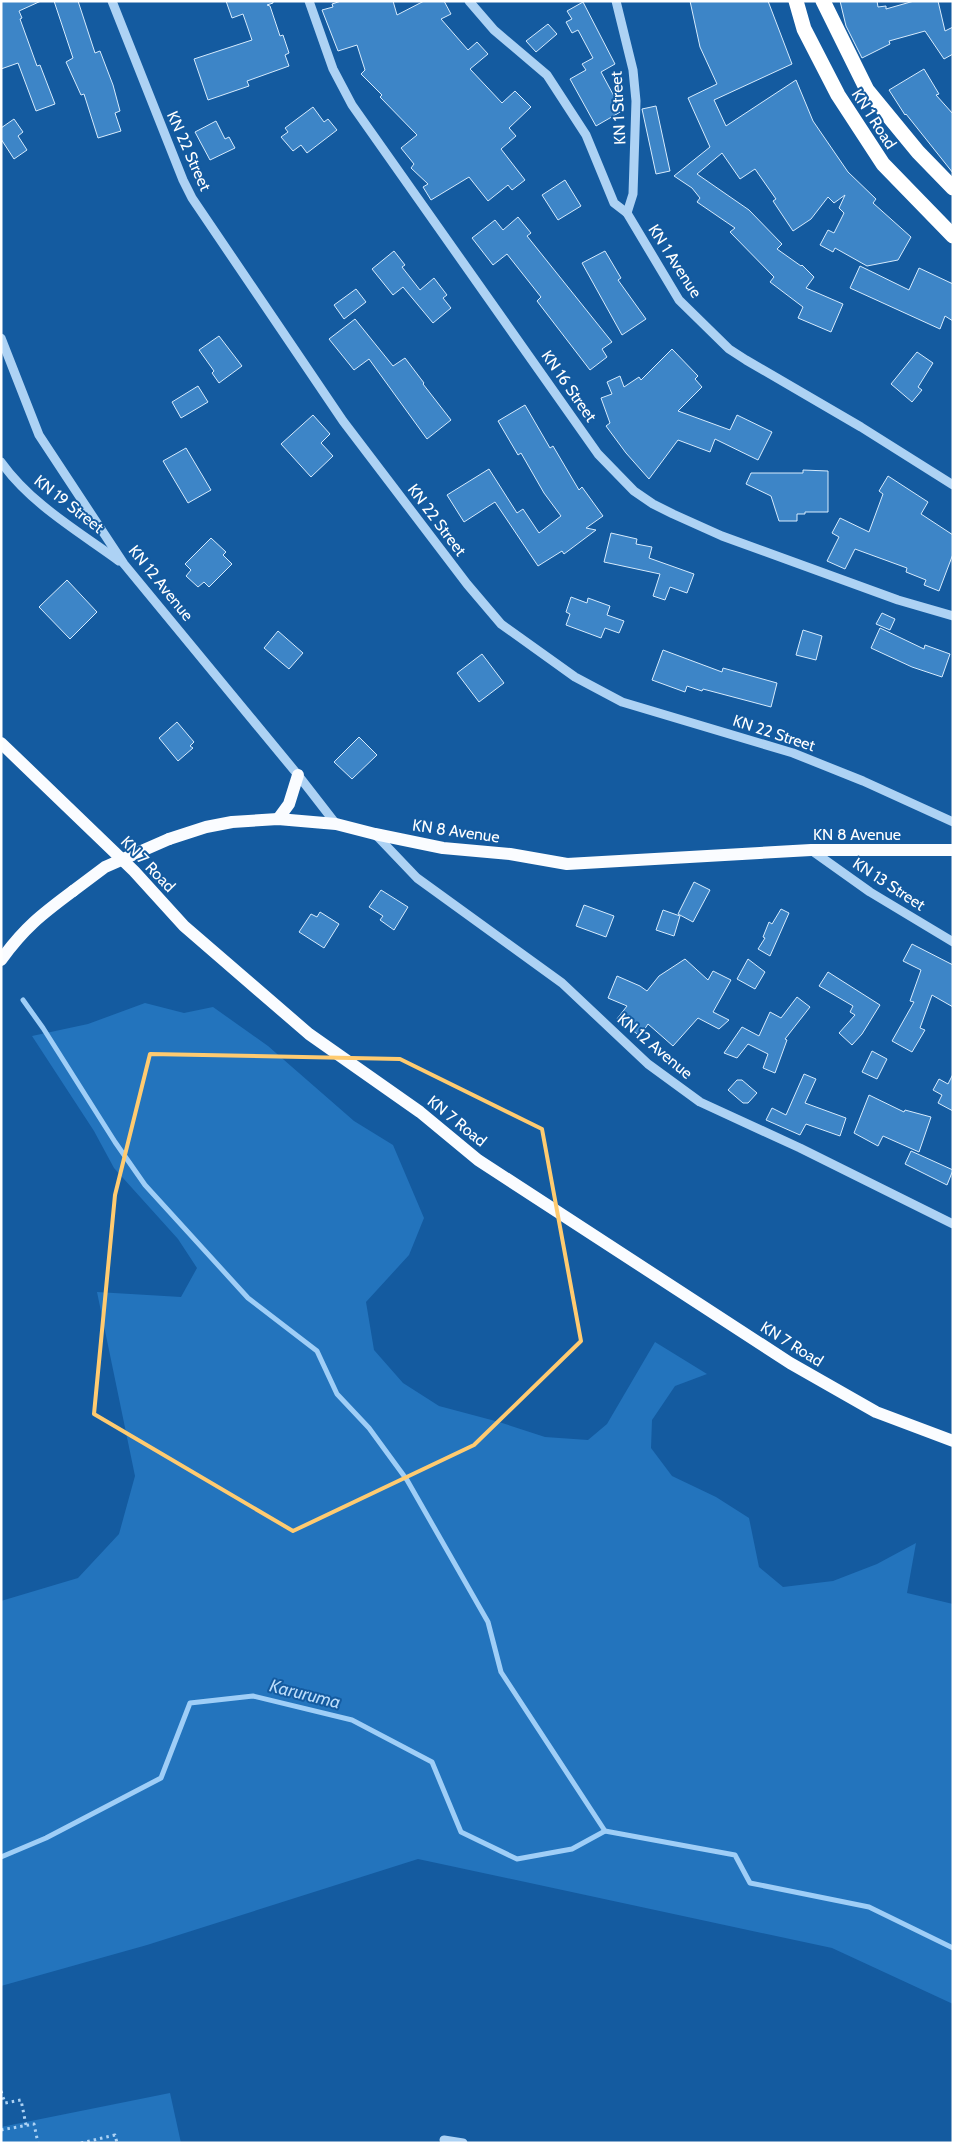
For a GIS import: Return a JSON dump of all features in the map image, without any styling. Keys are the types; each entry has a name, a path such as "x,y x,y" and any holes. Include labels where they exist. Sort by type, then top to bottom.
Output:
{"highway":[{"name":"KN 1 Road","path":"796,1 804,30 838,95 883,164 953,236"},
{"name":"KN 1 Road","path":"823,1 867,90 918,152 953,188"}],"main road":[{"name":"KN 7 Road","path":"1,743 134,871 184,926 258,991 309,1034 420,1112 478,1160 790,1363 876,1412 953,1441"},
{"path":"1,753 17,758"},
{"path":"278,819 289,804 298,775"},
{"name":"KN 8 Avenue","path":"1,960 16,939 37,918 105,867 169,839 206,827 232,822 278,819 336,824 443,848 510,854 567,864 811,850 953,850"}],"street":[{"name":"KN 22 Street","path":"112,1 183,180 192,198 343,421 467,584 501,624 575,677 622,702 650,712 793,753 863,781 953,822"},
{"name":"KN 16 Street","path":"309,1 333,69 352,105 598,454 634,491 653,504 722,536 898,600 953,616"},
{"name":"KN 1 Avenue","path":"469,1 494,30 548,75 586,135 614,202 627,213 679,300 728,349 861,427 953,485"},
{"name":"KN 1 Street","path":"616,1 633,70 636,101 634,194 627,213"},
{"name":"KN 12 Avenue","path":"1,338 39,435 124,564 298,775 336,824"},
{"name":"KN 19 Street","path":"1,462 19,484 36,500 124,564"},
{"name":"KN 12 Avenue","path":"375,834 417,878 562,983 648,1064 700,1102 800,1148 953,1224"},
{"name":"KN 13 Street","path":"811,850 870,892 953,942"},
{"path":"444,2140 463,2143"}],"path":[{"path":"1,2091 5,2103 22,2100 26,2125"},
{"path":"1,2130 34,2124 38,2143"},
{"path":"81,2143 115,2135 117,2143"}],"highlighted area":[{"path":"150,1054 400,1059 542,1129 581,1341 474,1445 293,1531 94,1414 115,1195"}],"shaded area":[{"path":"145,1003 184,1013 213,1007 268,1046 354,1121 393,1145 424,1218 409,1255 366,1302 374,1350 403,1383 439,1406 545,1437 588,1440 607,1424 655,1342 707,1374 675,1386 652,1420 651,1448 672,1476 716,1497 749,1518 759,1567 783,1587 833,1581 877,1564 916,1543 907,1593 953,1604 953,2004 832,1948 418,1859 147,1945 1,1986 1,1601 78,1578 119,1534 135,1476 97,1292 181,1297 197,1268 178,1239 114,1168 94,1131 32,1036 88,1024"},
{"path":"170,2093 181,2143 1,2143 1,2127"}],"building":[{"path":"1,1 41,1 19,11 22,18 20,19 37,66 40,65 55,104 36,111 18,63 1,69"},
{"path":"54,1 78,1 95,53 100,51 113,85 120,111 115,113 121,131 98,138 84,94 81,95 66,62 73,58"},
{"path":"226,1 273,1 273,3 267,5 270,6 280,36 283,35 289,53 285,55 289,66 247,81 249,86 208,100 194,59 252,40 243,14 232,18"},
{"path":"341,1 393,1 397,15 424,1 444,1 451,14 441,19 468,50 477,42 488,54 470,69 502,103 515,91 531,107 509,128 516,136 501,149 525,180 512,190 508,185 488,201 469,177 431,200 423,187 428,184 411,168 414,164 401,148 417,135 380,97 382,95 361,74 365,70 357,45 338,51 322,10 333,7 332,4"},
{"path":"690,1 768,1 792,64 714,100 726,126 796,80 813,121 848,172 876,199 873,203 911,237 898,260 867,266 835,248 833,252 820,245 828,230 834,233 844,213 839,208 845,195 834,203 828,197 811,219 793,231 773,201 776,199 755,169 740,179 722,153 697,174 749,210 782,244 777,249 802,265 814,277 806,288 843,304 831,332 798,318 803,307 770,282 774,277 730,232 735,228 697,202 700,198 692,188 674,176 710,147 688,98 717,84 700,47"},
{"path":"840,1 877,1 878,7 886,6 886,9 914,1 938,1 945,31 953,27 953,54 944,59 925,31 889,41 890,44 862,58 846,26"},
{"path":"583,2 615,64 601,72 622,111 596,126 570,79 586,70 582,64 593,58 578,30 572,33 566,22 572,19 567,11"},
{"path":"548,24 557,34 536,52 526,41"},
{"path":"924,69 939,94 936,95 953,114 953,173 905,115 889,90"},
{"path":"656,106 670,171 656,174 642,109"},
{"path":"313,107 324,122 328,119 337,130 307,153 301,145 293,151 281,137 288,132 285,128"},
{"path":"14,119 23,132 18,136 27,150 14,159 1,139 1,128"},
{"path":"216,121 225,139 229,137 235,148 210,160 195,132"},
{"path":"565,180 581,206 558,220 542,195"},
{"path":"518,217 531,233 527,236 612,342 602,349 607,357 590,370 537,301 541,297 507,254 493,265 472,238 495,220 503,230"},
{"path":"394,251 405,265 402,267 420,290 434,278 447,295 443,298 451,308 433,323 403,287 393,295 372,269"},
{"path":"605,251 621,278 618,280 646,319 622,335 582,263"},
{"path":"860,266 909,290 919,268 953,284 953,321 945,316 940,329 850,288"},
{"path":"356,289 366,302 344,319 334,305"},
{"path":"355,319 393,366 405,358 451,420 427,439 369,359 354,370 329,339"},
{"path":"219,336 242,366 219,383 212,373 214,371 199,350"},
{"path":"672,349 698,376 695,379 702,387 678,411 730,430 737,415 772,432 758,460 715,439 710,452 678,440 649,479 626,453 606,426 610,423 601,398 612,394 607,382 620,376 624,387 639,377 641,380"},
{"path":"917,352 933,363 918,387 922,390 912,402 891,384"},
{"path":"198,386 208,402 181,418 172,402"},
{"path":"525,405 550,448 553,446 579,490 582,487 603,516 586,528 596,530 564,554 562,551 538,566 495,502 464,522 447,495 489,469 517,513 523,509 539,533 561,516 544,493 521,453 518,455 498,421"},
{"path":"313,415 330,434 321,443 333,456 311,477 281,444"},
{"path":"186,448 211,490 188,503 163,461"},
{"path":"803,470 828,471 828,512 805,512 805,514 797,514 797,521 779,521 771,496 746,484 751,473 803,473"},
{"path":"888,476 928,502 921,514 953,535 953,554 939,591 924,585 926,580 906,572 907,568 855,549 845,569 827,561 839,537 832,533 840,518 869,532 883,494 879,491"},
{"path":"611,533 637,539 636,544 652,547 649,558 694,574 687,593 670,587 665,600 653,596 660,574 604,562"},
{"path":"211,538 226,552 223,555 232,564 209,587 204,582 198,587 186,576 191,570 185,564"},
{"path":"67,580 97,612 70,639 39,607"},
{"path":"571,597 587,603 588,598 610,606 607,615 624,621 619,633 605,628 601,638 566,625 570,614 566,612"},
{"path":"882,613 895,619 890,630 876,624"},
{"path":"880,628 924,649 925,645 950,654 942,677 912,667 871,648"},
{"path":"803,630 822,636 816,660 796,655"},
{"path":"278,631 303,653 289,669 264,648"},
{"path":"663,650 722,672 723,668 777,683 771,707 687,686 685,692 652,680"},
{"path":"482,654 504,683 479,702 457,673"},
{"path":"177,722 194,742 190,746 193,748 178,761 159,738"},
{"path":"359,737 377,755 352,779 334,762"},
{"path":"694,882 710,890 693,922 678,914"},
{"path":"381,890 408,907 394,930 380,920 383,916 369,907"},
{"path":"584,905 614,916 606,937 576,926"},
{"path":"781,909 789,913 770,956 758,949 765,938 763,937 769,922 772,924"},
{"path":"663,910 680,916 674,936 656,930"},
{"path":"320,912 339,924 324,948 299,932 311,914 317,917"},
{"path":"912,944 953,965 953,1007 932,995 920,1028 925,1030 912,1052 892,1041 914,1002 910,1001 921,970 903,961"},
{"path":"685,959 708,980 713,971 731,980 713,1012 729,1020 719,1029 698,1018 673,1046 648,1024 640,1036 617,1019 627,1006 608,998 617,976 647,991 659,976"},
{"path":"748,959 765,972 755,989 737,979"},
{"path":"828,972 880,1005 862,1034 852,1045 839,1033 855,1015 850,1012 853,1006 819,986"},
{"path":"797,997 810,1007 785,1039 787,1040 775,1073 763,1068 768,1054 748,1044 737,1058 724,1053 742,1027 759,1036 770,1012 781,1018"},
{"path":"872,1051 887,1059 877,1079 862,1072"},
{"path":"804,1074 816,1079 805,1103 846,1118 840,1136 806,1124 800,1135 766,1120 772,1108 786,1115"},
{"path":"953,1074 953,1111 938,1103 942,1095 933,1090 939,1079 948,1084"},
{"path":"737,1080 742,1080 757,1093 748,1103 743,1103 728,1090"},
{"path":"869,1095 904,1112 905,1110 931,1117 919,1152 883,1136 878,1146 854,1133"},
{"path":"911,1151 953,1170 947,1185 905,1164"}],"waterway":[{"path":"23,1000 145,1185 248,1298 317,1351 337,1394 369,1428 407,1480 488,1622 501,1672 605,1831 735,1855 750,1883 869,1907 953,1948"},
{"name":"Karuruma","path":"1,1857 46,1838 161,1778 190,1703 253,1696 352,1720 432,1762 461,1832 517,1859 572,1849 605,1831"}]}
